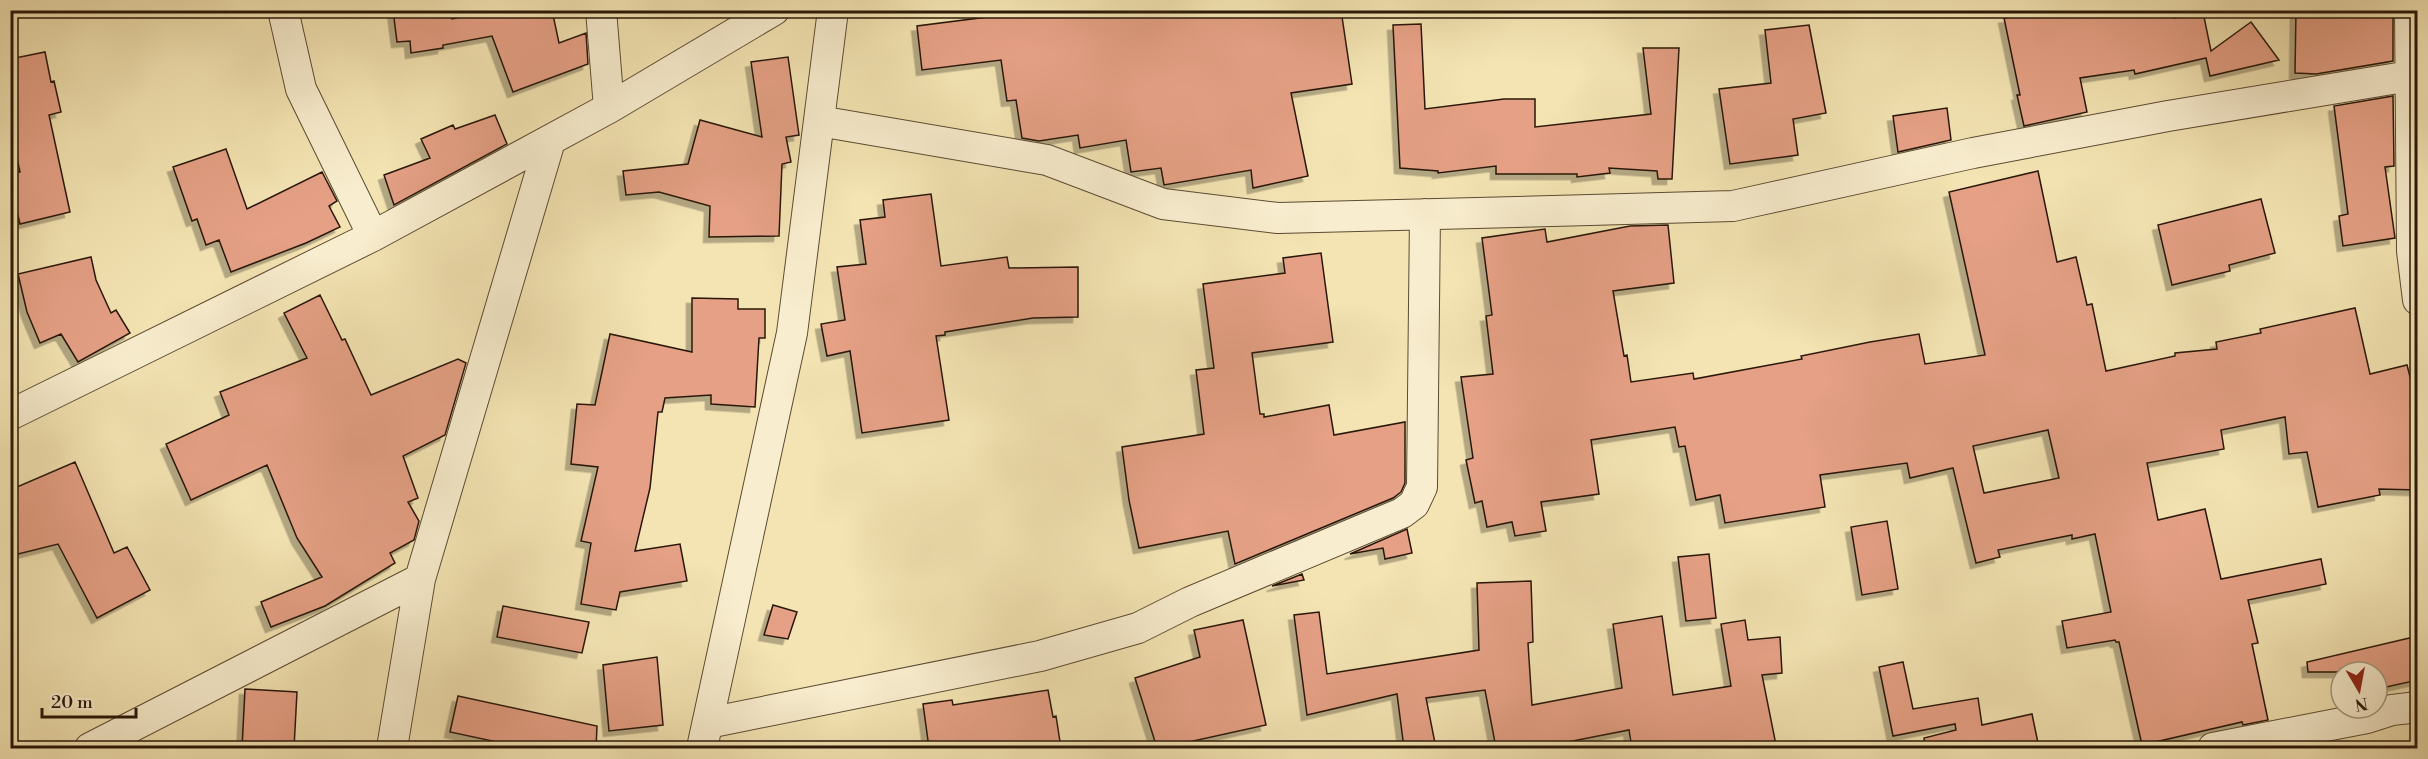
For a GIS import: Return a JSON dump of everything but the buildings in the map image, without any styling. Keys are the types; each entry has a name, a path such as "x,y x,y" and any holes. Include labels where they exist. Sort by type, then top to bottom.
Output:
{"street":[{"path":"283,10 301,89 373,236"},
{"path":"601,10 609,108"},
{"path":"11,413 373,236 609,108 774,10"},
{"path":"833,10 792,333 705,736 1040,656 1138,628 1190,603 1402,513 1414,504 1422,487 1425,214"},
{"path":"2410,10 2412,251 2418,300"},
{"path":"819,121 1047,160 1162,204 1278,218 1733,206 1973,153 2168,116 2410,76"},
{"path":"392,748 420,579 550,141"},
{"path":"90,748 420,579"},
{"path":"2213,748 2367,718 2392,710 2418,707"}]}
